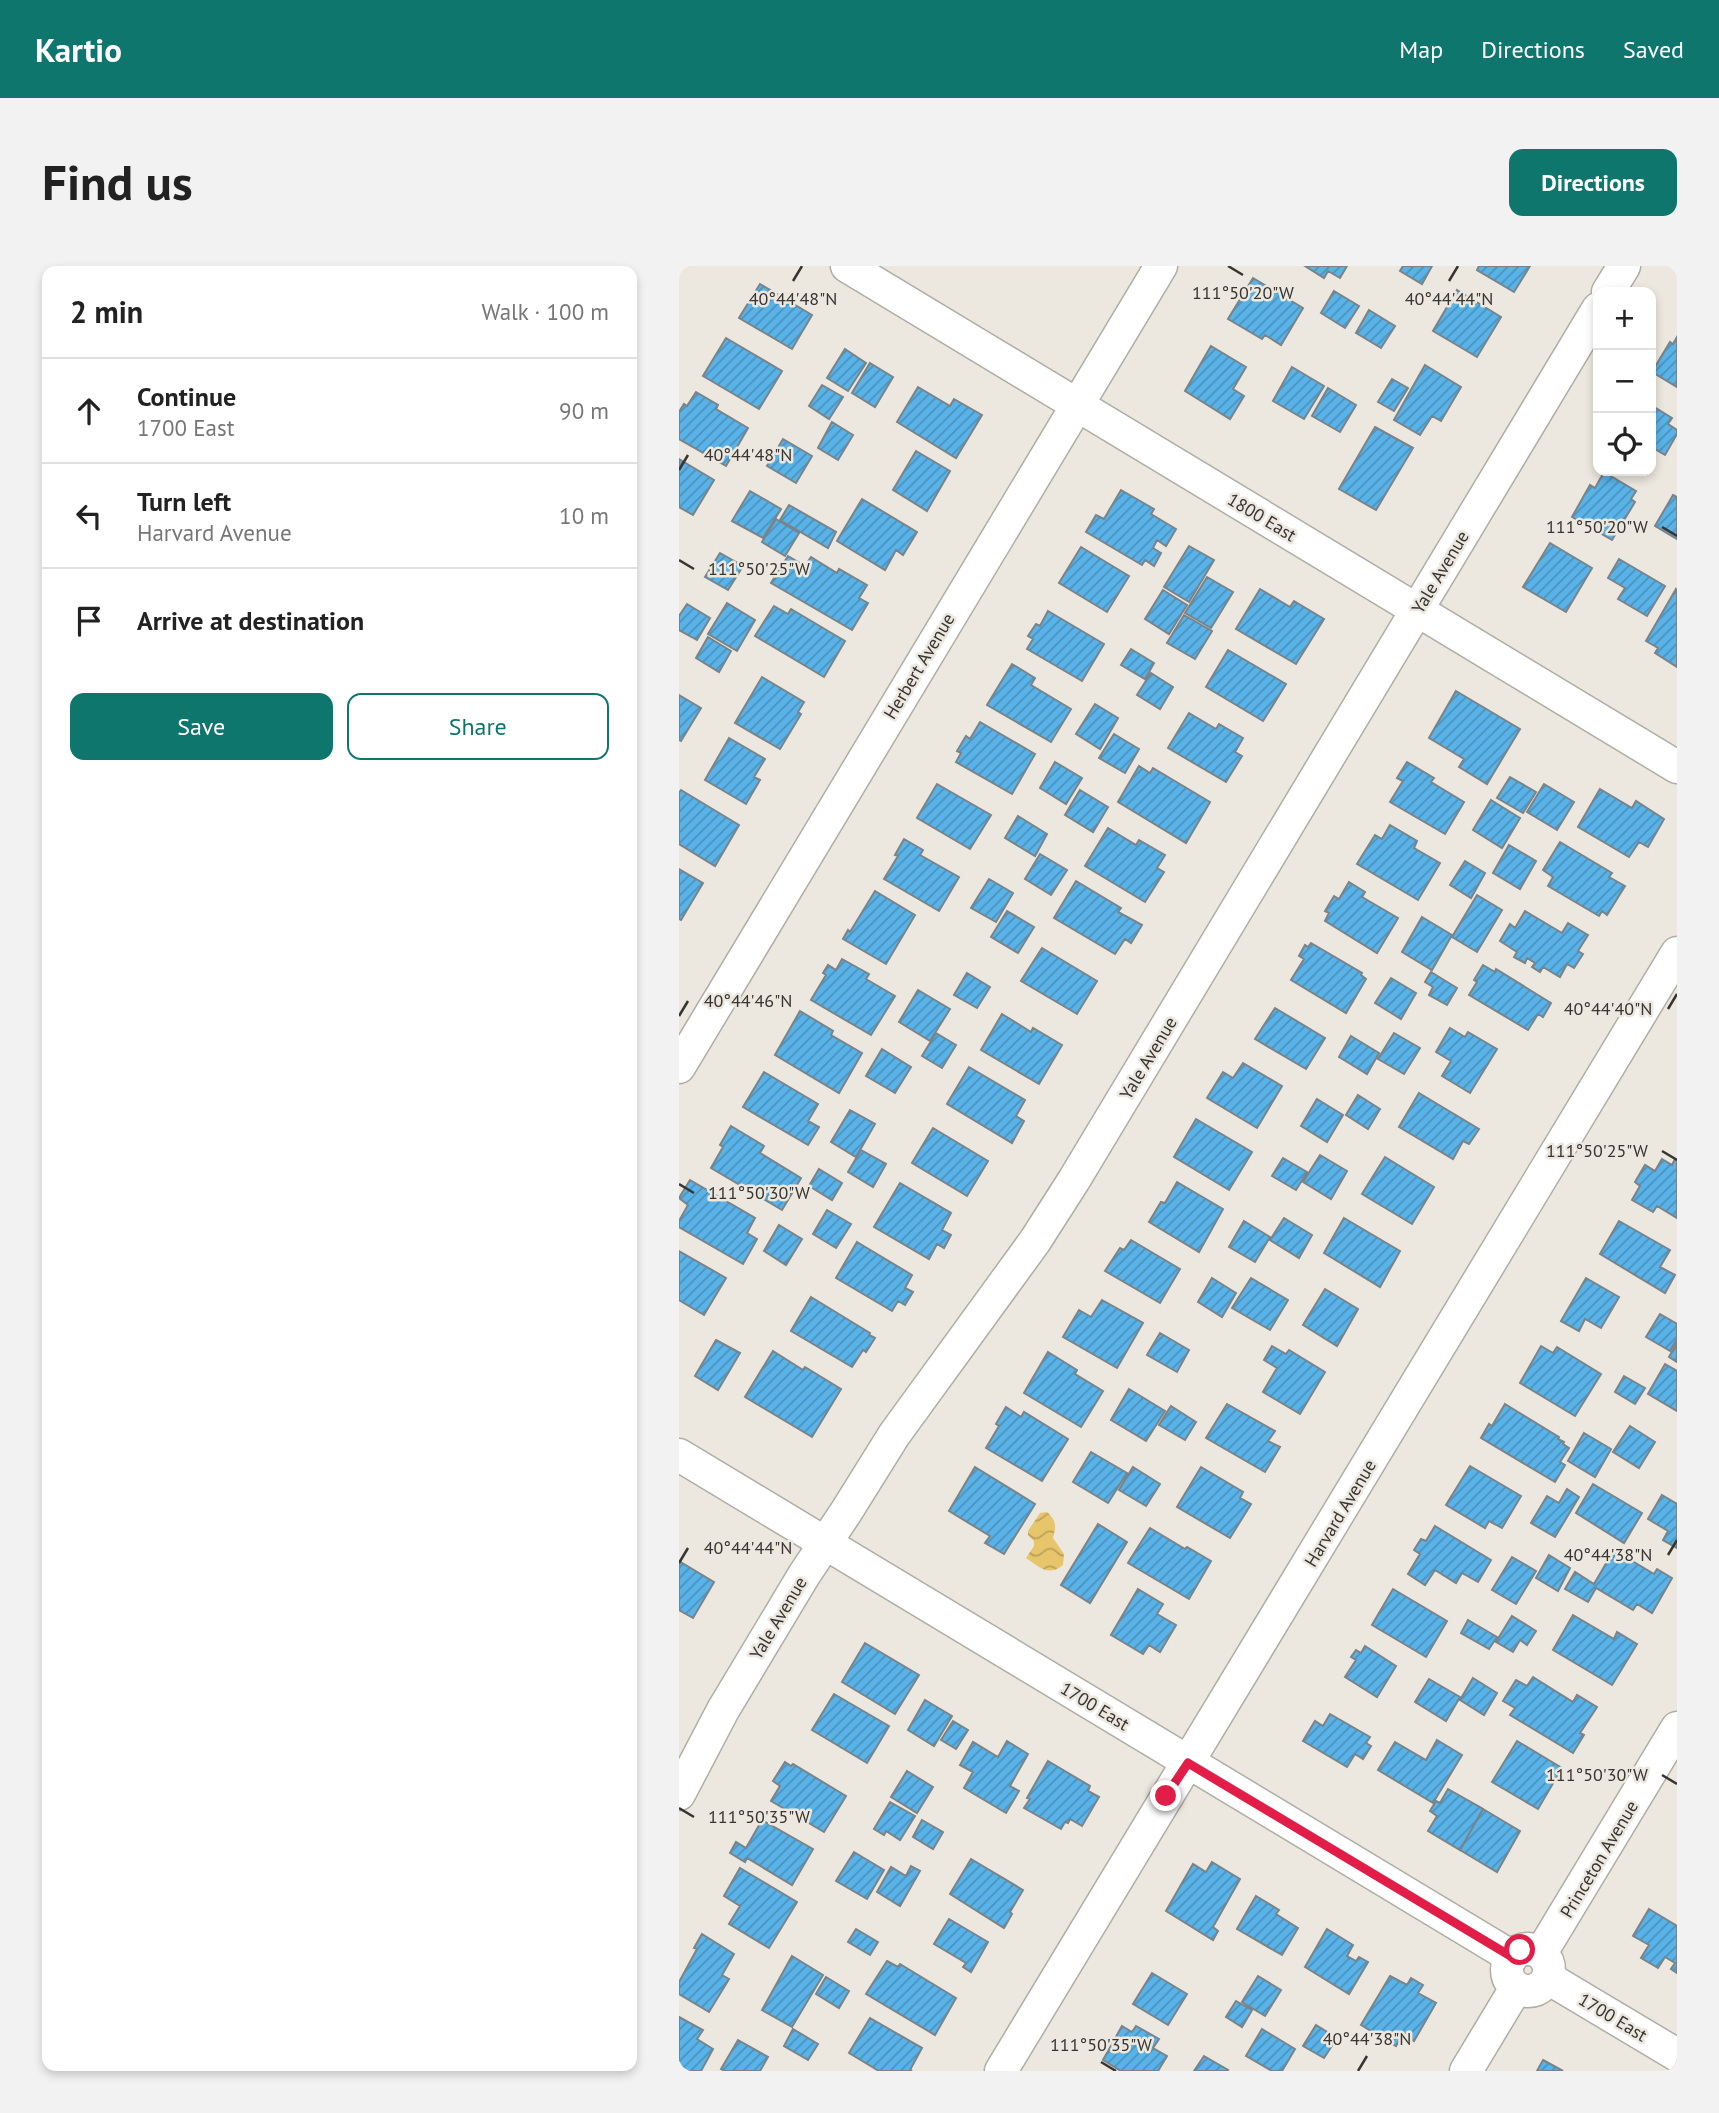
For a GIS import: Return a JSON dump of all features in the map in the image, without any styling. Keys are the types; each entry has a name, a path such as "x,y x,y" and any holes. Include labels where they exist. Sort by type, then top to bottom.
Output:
{"street":[{"name":"1800 East","path":"847,266 1677,767"},
{"name":"Herbert Avenue","path":"679,1067 1161,266"},
{"path":"1611,287 1624,266"},
{"name":"Yale Avenue","path":"679,1794 723,1710 799,1583 894,1435 1035,1241 1075,1180 1593,317"},
{"name":"Harvard Avenue","path":"1001,2071 1677,953"},
{"name":"1700 East","path":"679,1455 1188,1763 1534,1963 1677,2055"},
{"name":"Princeton Avenue","path":"1534,1963 1677,1728"},
{"path":"1466,2071 1516,1988 1510,1982 1507,1968 1534,1963"}],"water":[{"path":"1047,1512 1055,1524 1053,1538 1064,1554 1063,1565 1053,1570 1035,1565 1026,1558 1034,1546 1028,1531 1040,1513"}],"building":[{"path":"1305,266 1347,266 1340,278 1328,271 1324,278"},
{"path":"1403,266 1432,266 1422,284 1400,271"},
{"path":"1479,266 1530,266 1514,292 1477,270"},
{"path":"1253,278 1303,308 1281,345 1265,335 1262,339 1228,319"},
{"path":"760,284 812,315 792,349 739,318"},
{"path":"1457,290 1501,317 1477,357 1433,331"},
{"path":"1334,291 1359,306 1345,328 1321,313"},
{"path":"1369,310 1395,326 1381,348 1356,333"},
{"path":"1677,337 1677,387 1656,374 1656,365 1670,342 1673,344"},
{"path":"726,338 782,371 759,409 703,376"},
{"path":"1211,346 1246,367 1233,389 1244,396 1230,419 1185,391"},
{"path":"845,349 866,363 848,391 827,378"},
{"path":"870,363 893,377 875,407 852,393"},
{"path":"1425,365 1461,387 1441,421 1432,416 1420,435 1394,420"},
{"path":"1292,367 1324,386 1304,419 1273,401"},
{"path":"1392,379 1408,388 1394,411 1378,402"},
{"path":"822,385 843,397 829,419 809,406"},
{"path":"918,387 950,406 954,399 982,415 956,458 897,422"},
{"path":"1328,388 1356,405 1340,432 1312,416"},
{"path":"696,392 718,405 716,409 748,428 726,466 679,439 679,412 684,404 687,406"},
{"path":"1656,408 1672,418 1668,424 1677,430 1665,455 1656,450"},
{"path":"832,422 853,435 838,460 818,448"},
{"path":"1375,427 1413,448 1376,510 1339,489"},
{"path":"783,439 812,456 796,483 767,466"},
{"path":"916,451 950,471 927,511 893,490"},
{"path":"679,459 714,480 693,515 679,507"},
{"path":"1602,476 1611,476 1636,491 1631,499 1635,502 1612,540 1572,517 1590,485 1595,488"},
{"path":"1121,490 1154,509 1151,514 1176,529 1166,546 1157,540 1153,548 1161,553 1154,566 1145,560 1142,565 1086,532 1096,515 1104,519"},
{"path":"750,491 781,509 763,538 732,521"},
{"path":"1673,495 1677,497 1677,539 1655,526"},
{"path":"862,499 917,532 903,555 896,550 885,570 837,541"},
{"path":"789,505 836,532 828,548 780,520"},
{"path":"776,519 799,533 785,556 762,542"},
{"path":"1550,543 1592,568 1566,612 1523,587"},
{"path":"1189,546 1214,560 1189,602 1164,587"},
{"path":"1081,547 1129,576 1107,612 1059,583"},
{"path":"720,553 743,566 728,590 705,577"},
{"path":"788,556 805,566 811,557 837,573 839,569 867,585 859,598 868,603 852,630 771,583"},
{"path":"1619,559 1665,586 1647,616 1618,599 1625,588 1608,578"},
{"path":"1207,577 1233,592 1211,628 1185,613"},
{"path":"1260,589 1290,607 1294,601 1324,619 1296,664 1236,629"},
{"path":"1676,589 1677,667 1655,653 1658,648 1646,641"},
{"path":"1163,590 1187,605 1169,634 1145,619"},
{"path":"727,603 755,620 737,651 708,634"},
{"path":"687,604 710,618 697,640 679,630 679,616"},
{"path":"774,606 788,614 791,609 845,641 824,677 755,636"},
{"path":"1048,611 1104,644 1082,681 1027,649 1033,639 1028,636 1036,624 1040,626"},
{"path":"1184,615 1212,631 1195,659 1167,643"},
{"path":"708,637 731,651 719,672 696,658"},
{"path":"1131,649 1154,663 1145,679 1121,665"},
{"path":"1228,650 1286,684 1263,721 1206,687"},
{"path":"1012,664 1035,678 1031,685 1071,709 1051,742 987,705"},
{"path":"1151,673 1173,687 1160,709 1137,695"},
{"path":"762,677 804,702 798,712 801,714 780,749 735,723"},
{"path":"1456,691 1520,729 1487,784 1459,767 1464,759 1429,738"},
{"path":"679,695 701,708 681,741 679,740"},
{"path":"1095,704 1118,718 1100,749 1076,734"},
{"path":"1189,713 1216,729 1219,724 1243,738 1235,752 1242,756 1226,782 1168,748"},
{"path":"980,722 1035,754 1012,794 956,762 961,753 957,751 966,736 970,739"},
{"path":"1114,734 1139,749 1125,773 1099,758"},
{"path":"729,738 765,759 754,777 760,780 746,804 705,780"},
{"path":"1055,762 1082,778 1066,804 1040,788"},
{"path":"1407,762 1434,778 1431,782 1464,802 1445,834 1390,802 1403,781 1397,778"},
{"path":"1139,766 1150,773 1153,768 1210,802 1186,843 1118,802"},
{"path":"1510,777 1536,792 1523,813 1497,798"},
{"path":"937,784 991,815 970,849 917,818"},
{"path":"1544,784 1574,802 1557,830 1527,812"},
{"path":"1600,789 1632,808 1636,801 1664,819 1648,847 1639,842 1629,857 1578,827"},
{"path":"681,790 739,825 715,866 679,844"},
{"path":"1080,790 1108,807 1093,832 1065,815"},
{"path":"1491,800 1520,818 1502,848 1473,830"},
{"path":"1018,816 1047,834 1035,856 1005,838"},
{"path":"1390,825 1417,841 1414,848 1440,863 1418,900 1357,864 1375,835 1382,839"},
{"path":"1108,828 1136,845 1139,840 1165,855 1157,868 1164,872 1145,902 1085,866"},
{"path":"904,839 923,850 920,855 959,877 939,911 884,879 898,856 895,855"},
{"path":"1560,842 1612,873 1609,877 1625,886 1607,915 1602,911 1599,916 1548,886 1553,877 1543,870"},
{"path":"1509,845 1536,861 1520,889 1493,873"},
{"path":"1040,854 1067,870 1051,895 1025,879"},
{"path":"1465,861 1485,873 1471,898 1450,885"},
{"path":"679,869 703,883 681,920 679,919"},
{"path":"989,879 1013,893 996,922 971,908"},
{"path":"1076,881 1121,908 1118,912 1142,925 1131,943 1125,939 1115,954 1054,918"},
{"path":"1349,882 1365,892 1362,897 1398,918 1377,953 1325,921 1329,913 1325,911 1334,896 1339,899"},
{"path":"875,891 915,915 886,964 843,939"},
{"path":"1477,895 1502,910 1477,952 1452,937"},
{"path":"1007,911 1034,927 1018,953 991,937"},
{"path":"1525,911 1562,933 1568,923 1588,935 1578,951 1583,954 1574,968 1567,964 1560,977 1543,967 1540,972 1532,967 1535,963 1527,958 1525,963 1514,957 1517,952 1500,941 1510,924 1515,928"},
{"path":"1422,917 1452,935 1432,970 1402,952"},
{"path":"1311,943 1362,973 1366,979 1346,1013 1291,980 1304,959 1299,956 1305,945 1308,947"},
{"path":"1042,948 1097,981 1077,1014 1021,981"},
{"path":"842,959 869,974 866,979 895,996 871,1035 811,1000 826,975 823,973 828,965 836,970"},
{"path":"1483,965 1495,972 1496,969 1551,1003 1543,1017 1538,1014 1528,1030 1469,995"},
{"path":"1431,972 1457,988 1447,1005 1429,995 1433,987 1425,982"},
{"path":"967,973 990,987 977,1008 954,995"},
{"path":"1391,978 1416,993 1401,1019 1375,1003"},
{"path":"918,990 950,1009 930,1041 899,1022"},
{"path":"1275,1008 1325,1038 1306,1069 1255,1039"},
{"path":"800,1011 833,1031 831,1035 862,1053 839,1093 775,1055"},
{"path":"1002,1014 1031,1032 1033,1028 1062,1045 1039,1084 981,1050"},
{"path":"1450,1028 1465,1037 1468,1032 1497,1049 1470,1093 1442,1076 1451,1061 1436,1052"},
{"path":"936,1033 956,1045 942,1068 922,1056"},
{"path":"1394,1033 1420,1048 1404,1074 1378,1059"},
{"path":"1351,1036 1379,1053 1367,1074 1339,1057"},
{"path":"882,1049 911,1067 895,1093 866,1076"},
{"path":"1243,1063 1282,1086 1257,1128 1207,1098 1223,1072 1233,1078"},
{"path":"969,1067 1025,1100 1016,1116 1024,1121 1012,1143 947,1104"},
{"path":"764,1072 818,1104 808,1121 819,1127 808,1145 743,1107"},
{"path":"1419,1093 1479,1129 1469,1144 1463,1141 1453,1159 1399,1127"},
{"path":"1358,1095 1380,1109 1368,1129 1346,1115"},
{"path":"1317,1099 1343,1115 1327,1142 1301,1126"},
{"path":"850,1110 875,1124 856,1157 831,1142"},
{"path":"1196,1119 1252,1152 1229,1190 1174,1157"},
{"path":"731,1126 764,1146 760,1153 801,1178 782,1210 711,1168"},
{"path":"933,1128 988,1161 967,1196 912,1163"},
{"path":"861,1150 886,1164 873,1187 848,1172"},
{"path":"1320,1155 1347,1171 1331,1199 1303,1182"},
{"path":"1385,1157 1434,1187 1412,1224 1362,1194"},
{"path":"1283,1158 1307,1172 1296,1190 1272,1176"},
{"path":"1662,1159 1672,1165 1675,1159 1677,1160 1677,1218 1657,1206 1653,1212 1632,1200 1640,1186 1635,1182 1645,1165 1655,1171"},
{"path":"819,1169 842,1183 832,1200 809,1186"},
{"path":"690,1180 755,1218 747,1233 757,1239 743,1264 679,1227 679,1221 688,1205 679,1198"},
{"path":"1177,1182 1223,1209 1199,1252 1149,1222 1161,1202 1165,1203"},
{"path":"900,1183 951,1213 942,1230 951,1235 944,1248 937,1244 929,1259 874,1227"},
{"path":"827,1210 851,1224 836,1248 813,1234"},
{"path":"1284,1218 1312,1235 1299,1258 1270,1240"},
{"path":"1344,1218 1400,1251 1380,1287 1324,1253"},
{"path":"1244,1221 1270,1237 1255,1262 1229,1247"},
{"path":"1619,1221 1670,1250 1660,1267 1675,1275 1665,1293 1600,1254"},
{"path":"779,1225 802,1239 786,1265 764,1251"},
{"path":"1131,1240 1180,1269 1160,1303 1105,1271 1120,1248 1124,1250"},
{"path":"857,1242 912,1275 905,1288 913,1292 905,1305 898,1301 892,1311 836,1278"},
{"path":"679,1251 726,1278 704,1315 679,1300"},
{"path":"1212,1278 1236,1293 1222,1317 1198,1302"},
{"path":"1251,1278 1288,1300 1270,1330 1232,1308"},
{"path":"1586,1278 1619,1297 1601,1328 1585,1319 1579,1331 1561,1321"},
{"path":"1325,1289 1358,1309 1337,1346 1303,1325"},
{"path":"811,1297 875,1338 852,1367 791,1331"},
{"path":"1102,1300 1143,1323 1117,1368 1063,1337 1079,1310 1091,1317"},
{"path":"1660,1314 1677,1324 1677,1339 1670,1351 1646,1337"},
{"path":"1160,1333 1189,1350 1177,1372 1147,1355"},
{"path":"716,1340 740,1353 718,1390 695,1376"},
{"path":"1677,1343 1677,1362 1669,1357"},
{"path":"1272,1346 1286,1354 1289,1350 1325,1372 1300,1414 1263,1392 1277,1368 1264,1360"},
{"path":"1541,1346 1553,1353 1557,1347 1601,1374 1575,1416 1520,1383"},
{"path":"773,1351 841,1389 812,1437 745,1397"},
{"path":"1048,1352 1077,1370 1075,1374 1103,1391 1081,1427 1024,1393"},
{"path":"1665,1364 1677,1371 1677,1411 1648,1394"},
{"path":"1624,1376 1645,1388 1635,1404 1615,1392"},
{"path":"1129,1389 1165,1411 1146,1441 1111,1420"},
{"path":"1227,1404 1275,1431 1268,1441 1280,1447 1265,1472 1206,1438"},
{"path":"1505,1404 1559,1437 1569,1448 1560,1462 1565,1465 1555,1482 1481,1438"},
{"path":"1171,1406 1196,1422 1185,1440 1159,1425"},
{"path":"1006,1407 1021,1417 1024,1412 1068,1439 1042,1481 986,1448"},
{"path":"1630,1426 1655,1442 1639,1468 1613,1452"},
{"path":"1584,1433 1611,1449 1595,1477 1568,1461"},
{"path":"1091,1452 1127,1473 1108,1503 1073,1482"},
{"path":"1470,1466 1521,1496 1502,1528 1489,1521 1485,1528 1446,1505"},
{"path":"975,1467 1035,1504 1004,1554 985,1543 990,1536 949,1511"},
{"path":"1133,1467 1160,1484 1146,1506 1119,1490"},
{"path":"1201,1467 1243,1492 1240,1498 1251,1504 1230,1538 1177,1507"},
{"path":"1593,1484 1642,1513 1624,1543 1576,1513"},
{"path":"1567,1489 1579,1497 1555,1537 1531,1523 1547,1496 1559,1503"},
{"path":"1662,1495 1677,1504 1677,1548 1663,1540 1668,1531 1648,1519"},
{"path":"1098,1524 1127,1542 1090,1603 1061,1585"},
{"path":"1435,1526 1491,1560 1478,1582 1462,1573 1456,1583 1435,1570 1425,1585 1408,1574 1420,1554 1414,1550 1421,1539 1426,1541"},
{"path":"1150,1528 1211,1561 1189,1599 1128,1563"},
{"path":"1614,1550 1654,1574 1657,1569 1672,1578 1652,1613 1637,1604 1633,1610 1596,1588 1588,1602 1565,1589 1575,1572 1594,1584"},
{"path":"1549,1555 1570,1568 1558,1591 1536,1578"},
{"path":"1512,1557 1536,1571 1516,1604 1492,1590"},
{"path":"679,1561 714,1582 693,1618 679,1610"},
{"path":"1138,1589 1163,1604 1157,1614 1176,1625 1160,1652 1149,1645 1143,1654 1111,1635"},
{"path":"1393,1589 1447,1621 1426,1657 1372,1625"},
{"path":"1573,1615 1614,1639 1617,1632 1637,1644 1612,1685 1553,1650"},
{"path":"1512,1616 1536,1631 1527,1645 1520,1640 1513,1652 1496,1642"},
{"path":"1468,1620 1497,1637 1489,1649 1461,1633"},
{"path":"865,1643 919,1675 895,1714 842,1682"},
{"path":"1365,1646 1396,1666 1377,1697 1345,1677 1356,1660 1351,1657 1356,1650 1361,1653"},
{"path":"1533,1677 1573,1702 1577,1695 1597,1707 1580,1733 1584,1735 1573,1753 1510,1715 1515,1708 1503,1701 1516,1680 1527,1686"},
{"path":"1473,1678 1497,1693 1484,1715 1460,1700"},
{"path":"1429,1679 1460,1697 1446,1721 1415,1702"},
{"path":"834,1694 889,1726 867,1763 812,1730"},
{"path":"925,1700 952,1716 934,1746 908,1730"},
{"path":"1330,1714 1370,1737 1366,1743 1371,1746 1363,1759 1355,1754 1347,1767 1303,1741 1315,1721 1323,1726"},
{"path":"953,1721 968,1730 956,1749 941,1740"},
{"path":"1437,1740 1462,1755 1433,1803 1378,1770 1395,1742 1426,1760"},
{"path":"1007,1741 1028,1754 1010,1786 1019,1791 1006,1813 964,1788 973,1772 960,1765 973,1742 998,1757"},
{"path":"1517,1741 1562,1768 1538,1809 1492,1782"},
{"path":"1048,1761 1090,1786 1088,1791 1099,1797 1082,1826 1070,1819 1061,1829 1024,1808"},
{"path":"785,1762 791,1766 793,1764 846,1796 824,1832 771,1801 780,1786 773,1781"},
{"path":"907,1771 933,1787 917,1813 891,1797"},
{"path":"1448,1789 1483,1809 1460,1850 1428,1831 1437,1816 1430,1811 1436,1801 1440,1803"},
{"path":"890,1802 915,1816 900,1840 886,1831 884,1835 874,1829"},
{"path":"1483,1809 1520,1831 1497,1872 1460,1850"},
{"path":"762,1820 813,1849 792,1885 747,1858 745,1862 730,1853 736,1842 746,1848"},
{"path":"922,1820 943,1832 933,1849 913,1837"},
{"path":"854,1852 884,1870 867,1899 836,1881"},
{"path":"971,1859 1023,1890 1004,1928 950,1894"},
{"path":"1212,1862 1240,1879 1213,1927 1218,1931 1213,1940 1166,1911 1193,1864 1206,1872"},
{"path":"911,1866 920,1871 900,1906 877,1892 891,1867 906,1876"},
{"path":"740,1868 797,1902 769,1948 729,1924 740,1906 724,1896"},
{"path":"1256,1896 1279,1910 1276,1914 1298,1928 1282,1955 1237,1929"},
{"path":"1649,1909 1677,1926 1677,1973 1671,1969 1675,1963 1665,1957 1658,1968 1641,1958 1649,1945 1633,1936"},
{"path":"949,1919 988,1942 971,1972 963,1967 966,1963 934,1944"},
{"path":"856,1929 878,1942 870,1955 848,1942"},
{"path":"1327,1929 1353,1945 1347,1956 1356,1961 1359,1957 1368,1962 1349,1994 1305,1967"},
{"path":"702,1934 734,1954 722,1975 729,1979 709,2012 679,1994 679,1982"},
{"path":"792,1956 823,1975 792,2027 762,2010"},
{"path":"887,1961 898,1967 900,1964 956,1998 935,2035 866,1994"},
{"path":"1152,1973 1187,1994 1168,2025 1133,2004"},
{"path":"1258,1976 1281,1990 1265,2016 1242,2002"},
{"path":"1390,1976 1407,1985 1411,1978 1423,1985 1418,1993 1436,2003 1414,2041 1403,2034 1396,2046 1361,2025"},
{"path":"826,1977 849,1991 839,2008 816,1994"},
{"path":"1236,2001 1252,2010 1242,2027 1226,2017"},
{"path":"679,2017 703,2030 697,2039 713,2049 701,2071 679,2071"},
{"path":"870,2018 922,2048 910,2070 912,2071 879,2071 849,2053"},
{"path":"1316,2025 1337,2038 1324,2058 1303,2046"},
{"path":"1122,2026 1132,2032 1136,2026 1159,2039 1153,2048 1167,2056 1158,2071 1121,2071 1103,2060"},
{"path":"793,2029 818,2044 808,2060 784,2046"},
{"path":"1262,2029 1295,2049 1282,2071 1272,2071 1246,2056"},
{"path":"738,2040 768,2057 760,2071 721,2069"},
{"path":"1204,2056 1228,2070 1194,2071"},
{"path":"1543,2060 1563,2071 1537,2071"}],"route":[{"path":"1166,1796 1188,1763 1512,1957 1520,1950"}]}
